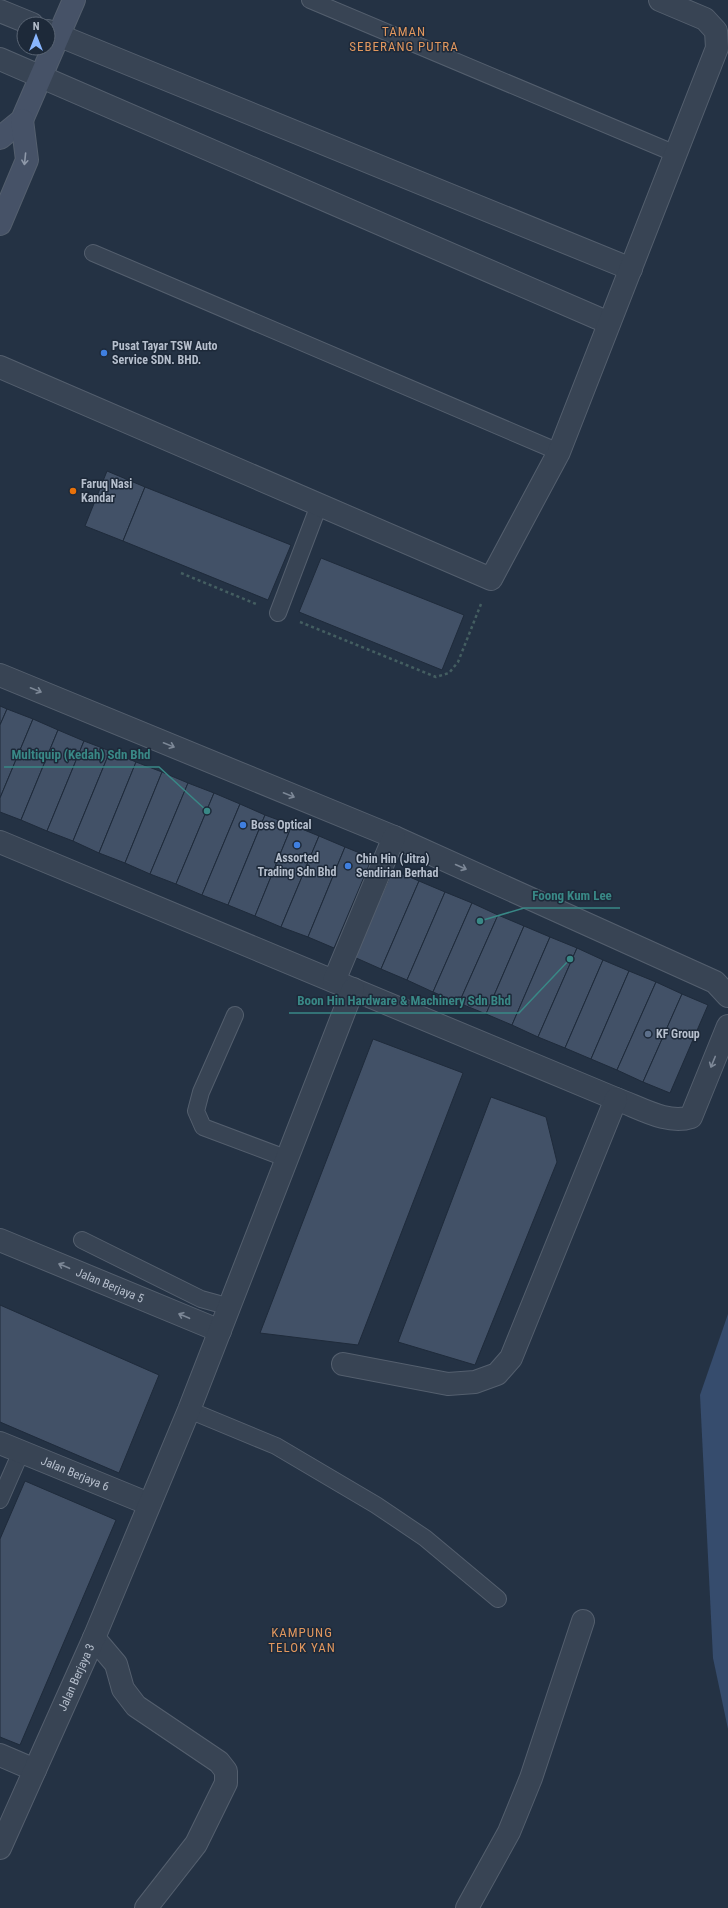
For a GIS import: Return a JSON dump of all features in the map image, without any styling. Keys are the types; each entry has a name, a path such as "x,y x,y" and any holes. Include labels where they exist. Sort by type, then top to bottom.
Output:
{"main road":[{"path":"56,28 74,0"},
{"path":"0,138 22,120 42,76 47,56"},
{"path":"0,224 27,160 22,120"}],"street":[{"path":"0,367 491,579 559,452 717,48 716,31 705,19 660,0"},
{"path":"0,11 16,18"},
{"path":"56,34 631,269"},
{"path":"0,59 609,323"},
{"path":"0,675 394,837 715,982 728,996"},
{"name":"Jalan Berjaya 3","path":"0,1848 94,1638 189,1410 288,1159 344,985 394,837"},
{"path":"0,842 616,1099 667,1118 680,1120 691,1117 728,1026"},
{"path":"343,1364 448,1384 475,1382 497,1374 511,1358 616,1099"},
{"name":"Jalan Berjaya 5","path":"0,1240 220,1331"},
{"name":"Jalan Berjaya 6","path":"0,1443 149,1504"},
{"path":"467,1908 509,1832 531,1778 583,1621"},
{"path":"94,1638 116,1664 123,1689 136,1706 219,1762 226,1771 226,1783 196,1844 146,1908"},
{"path":"0,1755 35,1770"}],"lane":[{"path":"310,0 676,154"},
{"path":"93,253 559,452"},
{"path":"278,613 319,506"},
{"path":"235,1015 201,1092 196,1111 203,1127 288,1159"},
{"path":"82,1240 201,1300 230,1306"},
{"path":"189,1410 276,1446 376,1505 425,1538 498,1599"},
{"path":"0,1500 21,1452"}],"path":[{"path":"181,573 436,677 449,673 458,662 491,579"}],"water":[{"path":"728,1314 728,1729 713,1658 700,1395"}],"building":[{"path":"107,471 145,487 123,541 85,526"},
{"path":"145,487 291,545 268,600 123,541"},
{"path":"321,558 464,615 442,670 299,612"},
{"path":"0,706 7,709 0,725"},
{"path":"7,709 33,719 0,798 0,725"},
{"path":"33,719 58,730 21,820 0,812 0,798"},
{"path":"58,730 84,741 47,831 21,820"},
{"path":"84,741 110,751 73,841 47,831"},
{"path":"110,751 136,762 99,853 73,841"},
{"path":"136,762 162,772 125,863 99,853"},
{"path":"162,772 188,783 150,874 125,863"},
{"path":"188,783 214,793 176,884 150,874"},
{"path":"214,793 240,804 202,895 176,884"},
{"path":"240,804 265,815 228,905 202,895"},
{"path":"265,815 292,825 255,916 228,905"},
{"path":"292,825 319,836 281,927 255,916"},
{"path":"319,836 345,847 308,937 281,927"},
{"path":"345,847 372,858 334,948 308,937"},
{"path":"393,870 419,881 381,969 354,957"},
{"path":"419,881 445,892 407,980 381,969"},
{"path":"445,892 472,903 433,992 407,980"},
{"path":"472,903 498,915 459,1003 433,992"},
{"path":"498,915 524,926 486,1014 459,1003"},
{"path":"524,926 550,937 512,1025 486,1014"},
{"path":"550,937 577,948 538,1037 512,1025"},
{"path":"577,948 603,960 565,1048 538,1037"},
{"path":"603,960 629,971 591,1059 565,1048"},
{"path":"629,971 656,982 617,1070 591,1059"},
{"path":"656,982 682,994 643,1082 617,1070"},
{"path":"682,994 708,1005 670,1093 643,1082"},
{"path":"373,1039 463,1073 358,1345 260,1333"},
{"path":"491,1097 546,1117 557,1162 475,1365 398,1342"},
{"path":"0,1305 159,1375 119,1473 0,1422"},
{"path":"25,1481 116,1520 20,1745 0,1737 0,1539"}],"place":[{"name":"Pusat Tayar TSW Auto Service SDN. BHD.","path":"104,353"},
{"name":"Faruq Nasi Kandar","path":"73,491"},
{"name":"Multiquip (Kedah) Sdn Bhd","path":"207,811"},
{"name":"Boss Optical","path":"243,825"},
{"name":"Assorted Trading Sdn Bhd","path":"297,845"},
{"name":"Chin Hin (Jitra) Sendirian Berhad","path":"348,866"},
{"name":"Foong Kum Lee","path":"480,921"},
{"name":"Boon Hin Hardware & Machinery Sdn Bhd","path":"570,959"},
{"name":"KF Group","path":"648,1034"}],"district":[{"name":"TAMAN SEBERANG PUTRA","path":"404,38"},
{"name":"KAMPUNG TELOK YAN","path":"302,1640"}]}
